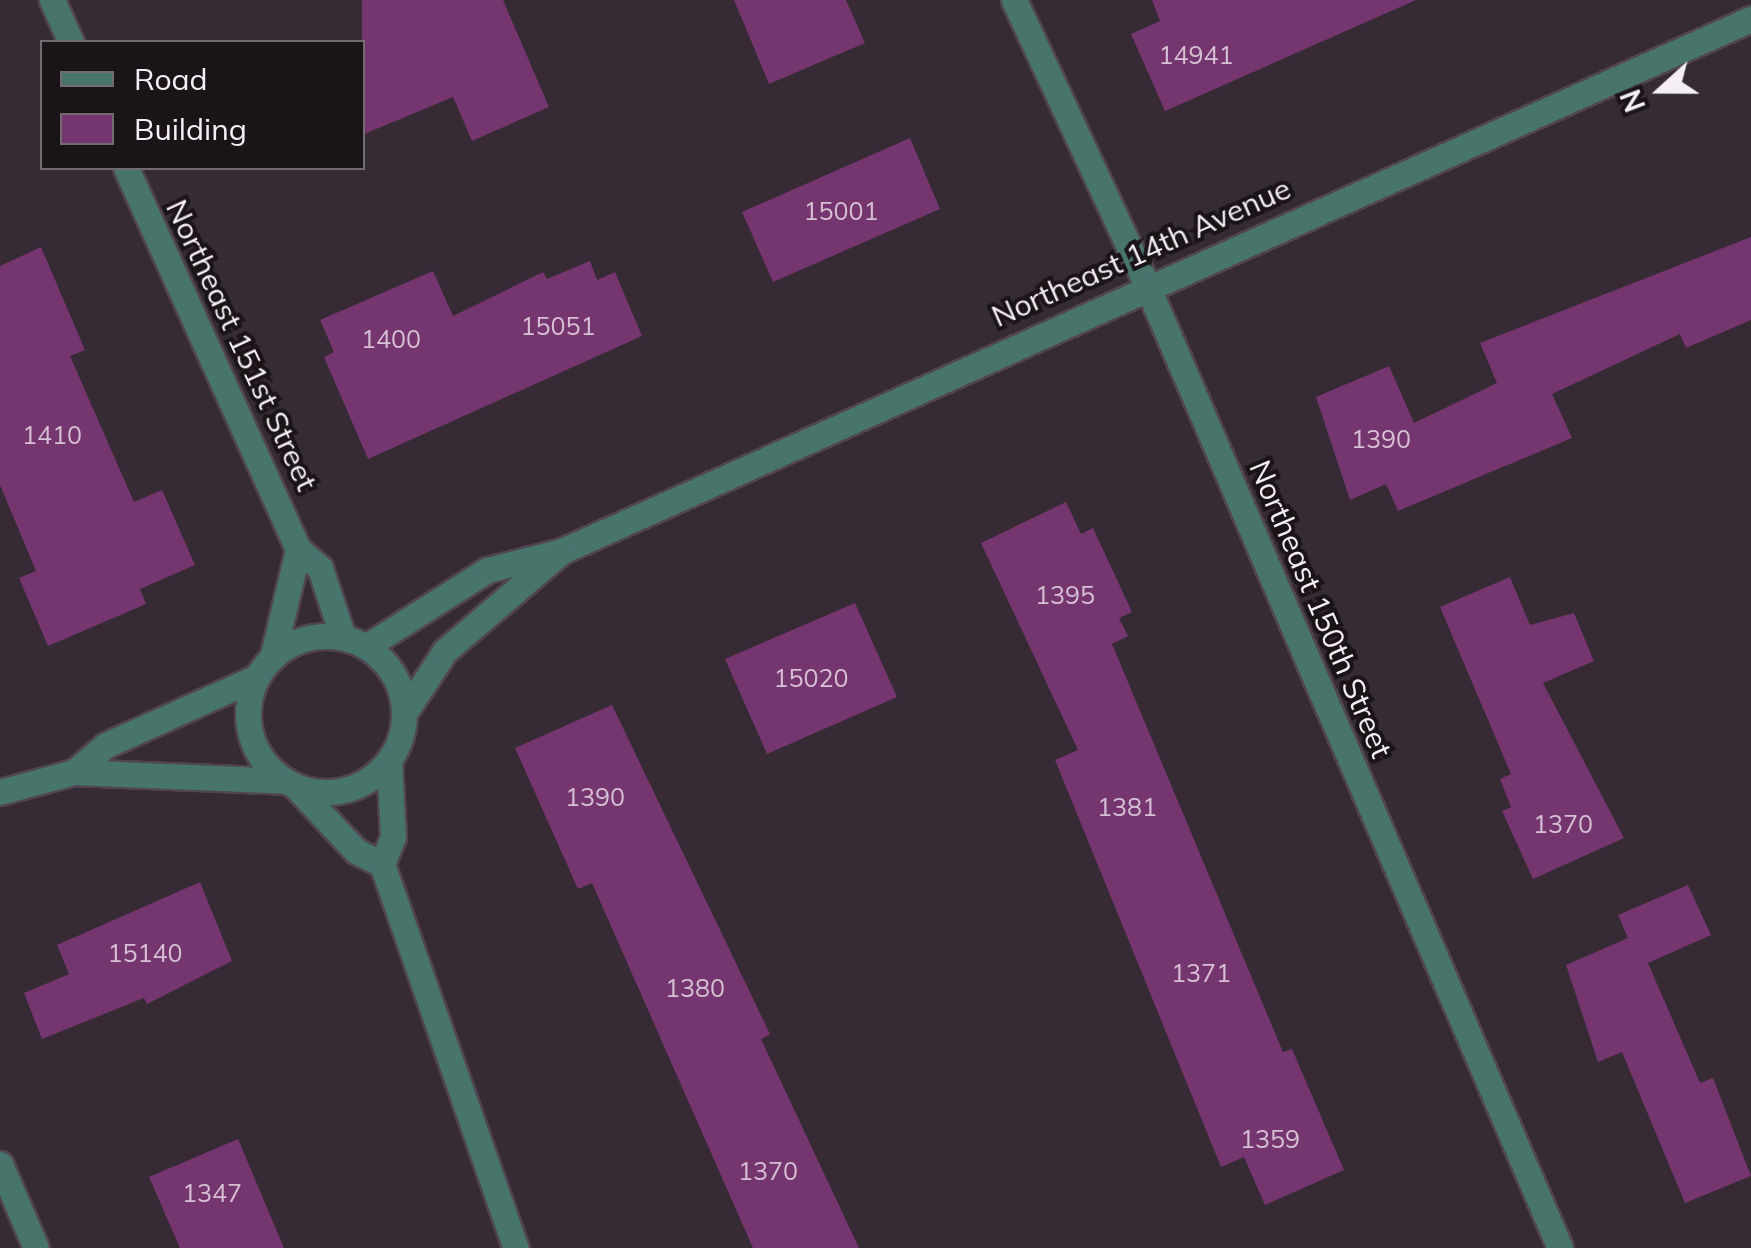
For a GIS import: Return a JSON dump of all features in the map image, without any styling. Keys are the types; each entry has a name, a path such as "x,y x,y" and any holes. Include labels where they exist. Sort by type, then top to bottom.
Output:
{"street":[{"path":"52,0 70,40"},
{"name":"Northeast 150th Street","path":"1014,0 1146,284 1560,1248"},
{"name":"Northeast 14th Avenue","path":"355,642 487,570 562,551 1146,284 1751,19"},
{"name":"Northeast 151st Street","path":"127,170 298,549 320,568 355,642"},
{"path":"298,549 290,615 265,667 249,726 256,751 356,851 382,864"},
{"name":"Northeast 14th Avenue","path":"405,712 446,651 562,551"},
{"path":"74,772 106,745 265,667 294,642 355,642 386,663 405,712 389,761 393,837 382,864 516,1248"},
{"path":"0,792 74,772 346,790 389,761"},
{"path":"0,1164 36,1248"}],"building":[{"path":"362,0 503,0 549,107 472,141 453,97 365,134"},
{"path":"734,0 846,0 865,43 769,84"},
{"path":"1152,0 1416,0 1165,111 1131,34 1160,21"},
{"path":"910,138 940,209 773,282 742,212"},
{"path":"1751,237 1751,320 1686,348 1680,334 1552,394 1572,438 1398,511 1386,484 1350,500 1316,397 1389,366 1414,423 1497,383 1480,343"},
{"path":"41,247 85,350 70,356 134,502 162,490 195,565 140,589 146,604 48,646 19,578 36,571 0,485 0,266"},
{"path":"590,261 597,280 615,272 642,336 368,459 324,357 334,352 320,320 433,271 453,316 543,272 547,279"},
{"path":"1066,502 1081,534 1093,528 1132,612 1119,618 1128,636 1112,644 1283,1052 1292,1049 1344,1170 1265,1205 1244,1157 1221,1167 1055,760 1078,750 981,543"},
{"path":"1510,577 1530,625 1574,613 1594,661 1543,683 1624,838 1533,879 1502,811 1511,807 1500,779 1511,774 1440,607"},
{"path":"855,603 897,697 767,754 725,659"},
{"path":"612,705 770,1034 761,1039 859,1248 753,1248 592,883 578,889 515,748"},
{"path":"200,882 232,961 147,1004 144,998 42,1039 24,993 69,974 57,945"},
{"path":"1688,885 1711,935 1648,963 1700,1083 1713,1078 1751,1176 1685,1203 1622,1052 1598,1062 1566,965 1628,938 1618,915"},
{"path":"238,1139 284,1248 180,1248 149,1177"}]}
